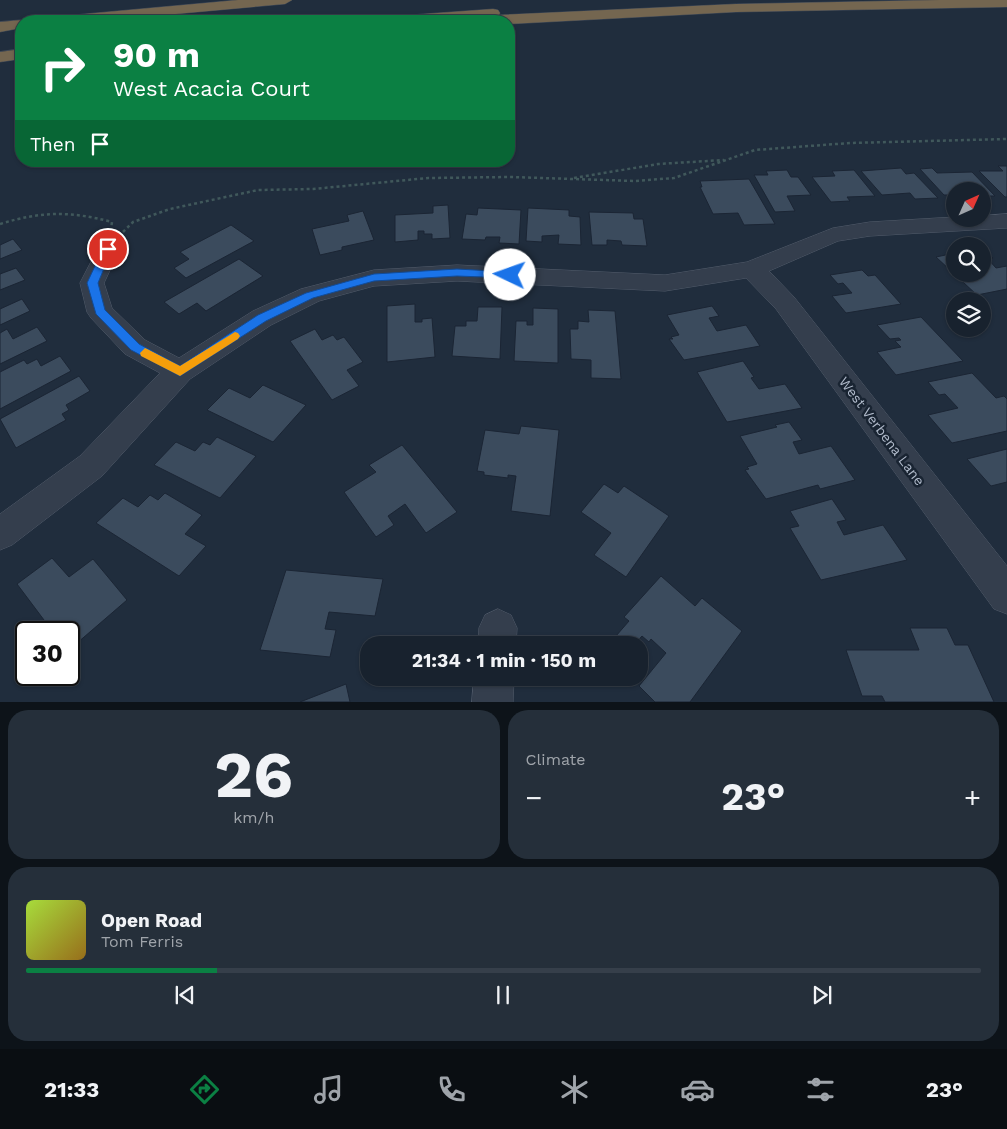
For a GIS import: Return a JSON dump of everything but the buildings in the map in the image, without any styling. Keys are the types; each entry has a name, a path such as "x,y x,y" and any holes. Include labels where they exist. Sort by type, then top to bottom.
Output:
{"highway":[{"path":"119,15 285,0"},
{"path":"477,15 716,0"},
{"path":"515,19 746,8 1007,3"},
{"path":"0,26 15,25"},
{"path":"0,57 15,55"},
{"path":"0,61 15,60"}],"street":[{"path":"0,534 91,466 180,371 262,318 310,296 374,278 457,273 665,283 752,269 826,238 842,234 870,229 1007,221"},
{"path":"108,249 92,283 100,312 135,347 180,371"},
{"name":"West Verbena Lane","path":"752,269 796,317 1007,596"},
{"path":"492,702 493,686"}],"path":[{"path":"108,249 133,222 170,209 258,190 313,189 428,178 635,181 674,178 755,150 769,148 858,142 1007,139"},
{"path":"569,179 658,164 727,160"},
{"path":"0,224 23,216 50,212 74,212 112,222 108,249"}],"slow traffic":[{"path":"145,353 180,371 235,336"}],"route":[{"path":"108,249 92,283 100,312 135,347 180,371 262,318 310,296 374,278 457,273 510,275"}]}
